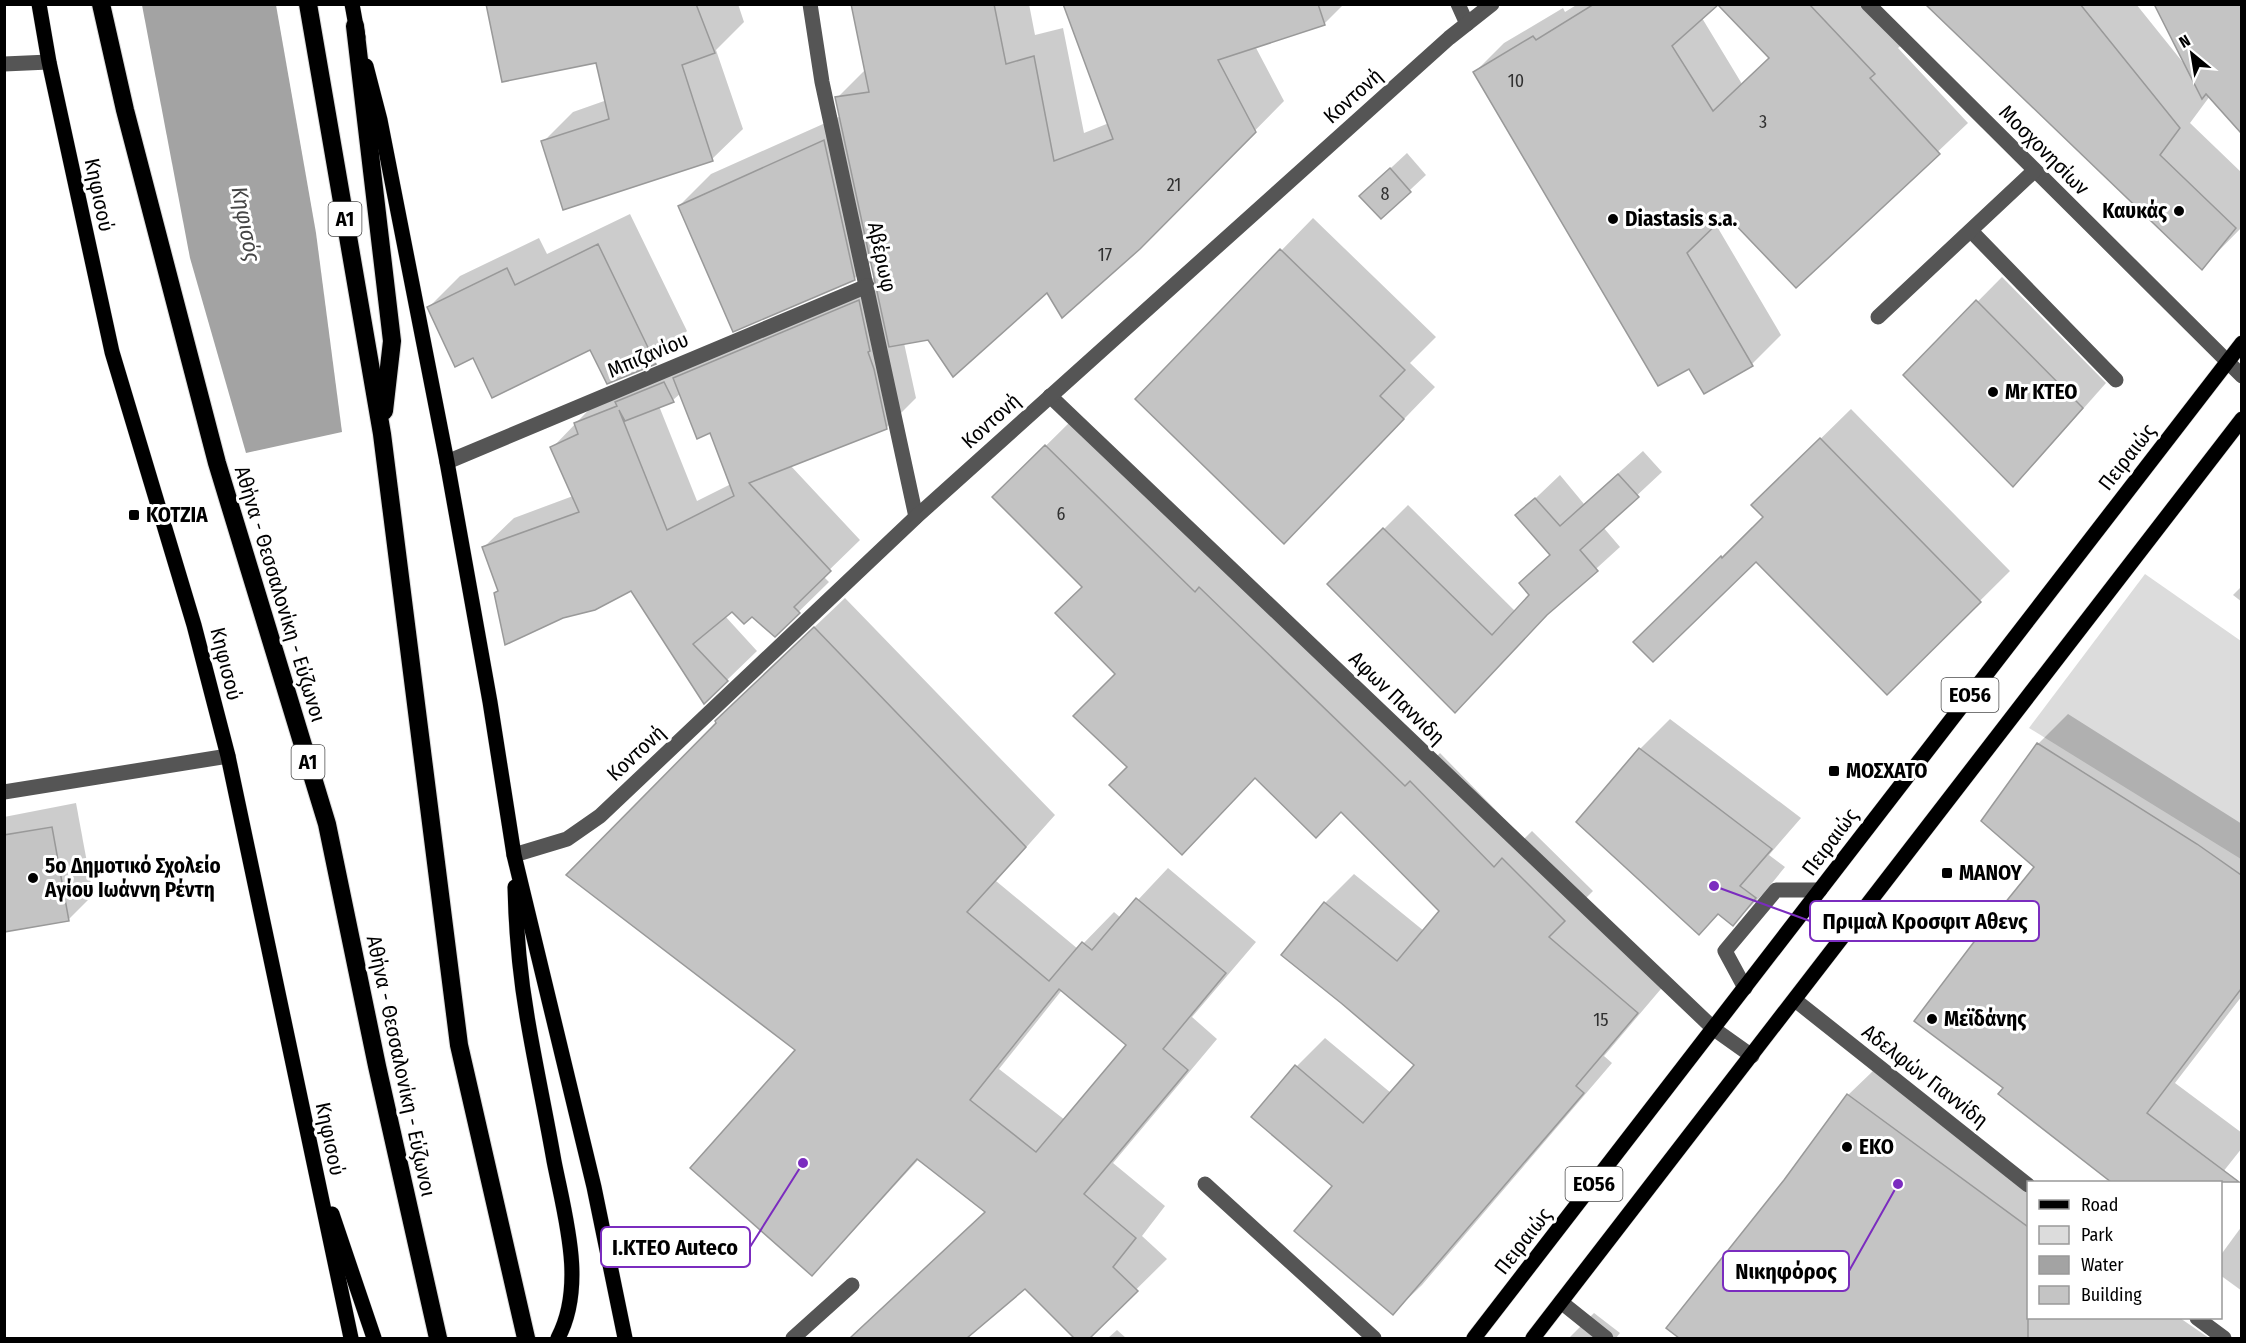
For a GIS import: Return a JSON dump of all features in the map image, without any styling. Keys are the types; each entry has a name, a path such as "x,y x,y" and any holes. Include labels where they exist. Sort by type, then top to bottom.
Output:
{"highway":[{"name":"Αθήνα - Θεσσαλονίκη - Εύζωνοι","path":"101,4 125,110 217,463 327,824 377,1066 438,1338"},
{"name":"Α1","path":"308,4 382,434 459,1045 525,1338"},
{"path":"355,26 392,341 382,434"}],"main road":[{"name":"Κηφισού","path":"39,4 48,62 112,352 194,625 228,756 351,1338"},
{"path":"352,4 355,26 381,120 447,462 490,702 514,855 594,1187 625,1338"},
{"name":"Πειραιώς","path":"1474,1338 2241,343"},
{"name":"ΕΟ56","path":"1533,1338 2241,419"},
{"path":"514,855 517,941 528,1022 572,1251 565,1324 558,1338"},
{"path":"309,1140 374,1338"}],"street":[{"name":"Αβέρωφ","path":"810,4 822,82 916,517"},
{"path":"1458,4 1467,24"},
{"name":"Κοντονή","path":"514,855 567,839 600,816 916,517 1492,4"},
{"name":"Μοσχονησίων","path":"1868,4 2241,376"},
{"path":"4,64 48,62"},
{"path":"1878,317 2034,171"},
{"path":"1971,231 2116,380"},
{"name":"Μπιζανίου","path":"447,462 867,286"},
{"name":"Αφων Παννιδη","path":"1050,396 1714,1029 1752,1056"},
{"path":"4,792 228,756"},
{"path":"1745,988 1725,951 1776,890 1820,890"},
{"name":"Αδελφών Γιαννίδη","path":"1795,1000 2027,1184"},
{"path":"1205,1184 1374,1338"},
{"path":"793,1338 852,1286"},
{"path":"1561,1302 1606,1338"},
{"path":"2200,1319 2224,1338"}],"green space":[{"path":"2145,574 2241,641 2241,859 2029,728"}],"water":[{"name":"Κηφισός","path":"142,5 276,5 316,233 342,432 246,453 190,258"}],"building":[{"path":"486,4 696,4 715,53 682,65 713,161 563,210 541,141 609,119 596,63 502,82"},
{"path":"851,4 994,4 1006,64 1034,56 1054,161 1113,139 1063,4 1318,4 1325,25 1218,60 1256,132 1140,249 1062,318 1047,293 953,377 928,340 889,347 835,97 869,92"},
{"path":"1594,4 1809,4 1875,74 1870,78 1940,154 1796,288 1726,215 1687,253 1753,366 1704,394 1689,369 1658,386 1473,72 1533,36 1536,40","holes":["1718,5 1769,58 1713,111 1672,46"]},
{"path":"1925,4 2080,4 2180,128 2160,155 2236,228 2202,270"},
{"path":"2154,4 2241,4 2241,133 2206,94 2202,99"},
{"path":"824,140 855,280 733,332 678,206"},
{"path":"1390,168 1411,192 1381,219 1359,196"},
{"path":"598,244 656,364 607,384 590,350 492,398 473,358 455,367 427,307 507,268 515,285"},
{"path":"1280,249 1405,370 1380,396 1404,419 1284,544 1135,399"},
{"path":"859,300 870,351 868,352 887,429 749,483 831,571 794,607 800,613 775,637 752,617 744,624 732,612 693,644 728,681 704,704 631,591 595,610 563,618 505,645 494,593 498,591 482,547 579,512 550,447 578,434 574,423 617,406 615,402 664,382 674,402 625,421 619,410 667,530 734,496 710,433 697,439 673,378"},
{"name":"Mr KTEO","path":"1976,300 2083,408 2013,487 1903,375"},
{"path":"1820,438 1981,602 1887,695 1756,562 1653,662 1633,642 1763,517 1751,505"},
{"path":"1045,445 1195,592 1199,587 1405,786 1410,781 1494,867 1502,858 1565,921 1549,937 1638,1013 1576,1086 1584,1093 1393,1315 1294,1231 1332,1186 1251,1117 1295,1065 1363,1123 1414,1065 1281,955 1324,902 1397,961 1439,911 1341,812 1316,838 1255,778 1182,855 1109,785 1127,767 1073,716 1115,674 1055,613 1082,587 992,497"},
{"path":"1618,474 1639,497 1580,550 1598,571 1547,615 1455,713 1327,584 1383,528 1492,635 1529,595 1519,583 1550,555 1515,515 1535,498 1560,526"},
{"path":"814,627 1026,847 967,912 1049,981 1082,942 1092,950 1136,898 1226,973 1163,1049 1188,1070 1084,1194 1136,1238 1113,1267 1138,1291 1090,1338 1074,1338 1025,1289 967,1338 850,1338 985,1212 917,1159 812,1276 690,1168 795,1050 566,875 716,723 715,721","holes":["1059,989 1126,1045 1036,1152 970,1100"]},
{"path":"2037,743 2197,844 2241,875 2241,989 2147,1113 2239,1182 2110,1181 1998,1094 2003,1088 1914,1021 2034,867 1981,821"},
{"path":"1639,748 1772,849 1740,886 1756,898 1733,926 1718,914 1699,935 1576,822"},
{"name":"5ο Δημοτικό Σχολείο Αγίου Ιωάννη Ρέντη","path":"52,827 69,921 4,932 4,835"},
{"path":"1847,1094 2027,1226 2028,1338 1679,1338 1666,1328 1784,1180"}],"place":[{"name":"Καυκάς","path":"2179,211"},
{"name":"Diastasis s.a.","path":"1613,219"},
{"name":"Mr KTEO","path":"1993,392"},
{"name":"ΚΟΤΖΙΑ","path":"134,515"},
{"name":"ΜΟΣΧΑΤΟ","path":"1834,771"},
{"name":"ΜΑΝΟΥ","path":"1947,873"},
{"name":"5ο Δημοτικό Σχολείο Αγίου Ιωάννη Ρέντη","path":"33,878"},
{"name":"Πριμαλ Κροσφιτ Αθενς","path":"1714,886"},
{"name":"Μεϊδάνης","path":"1932,1019"},
{"name":"EKO","path":"1847,1147"},
{"name":"Ι.ΚΤΕΟ Auteco","path":"803,1163"},
{"name":"Νικηφόρος","path":"1898,1184"}]}
